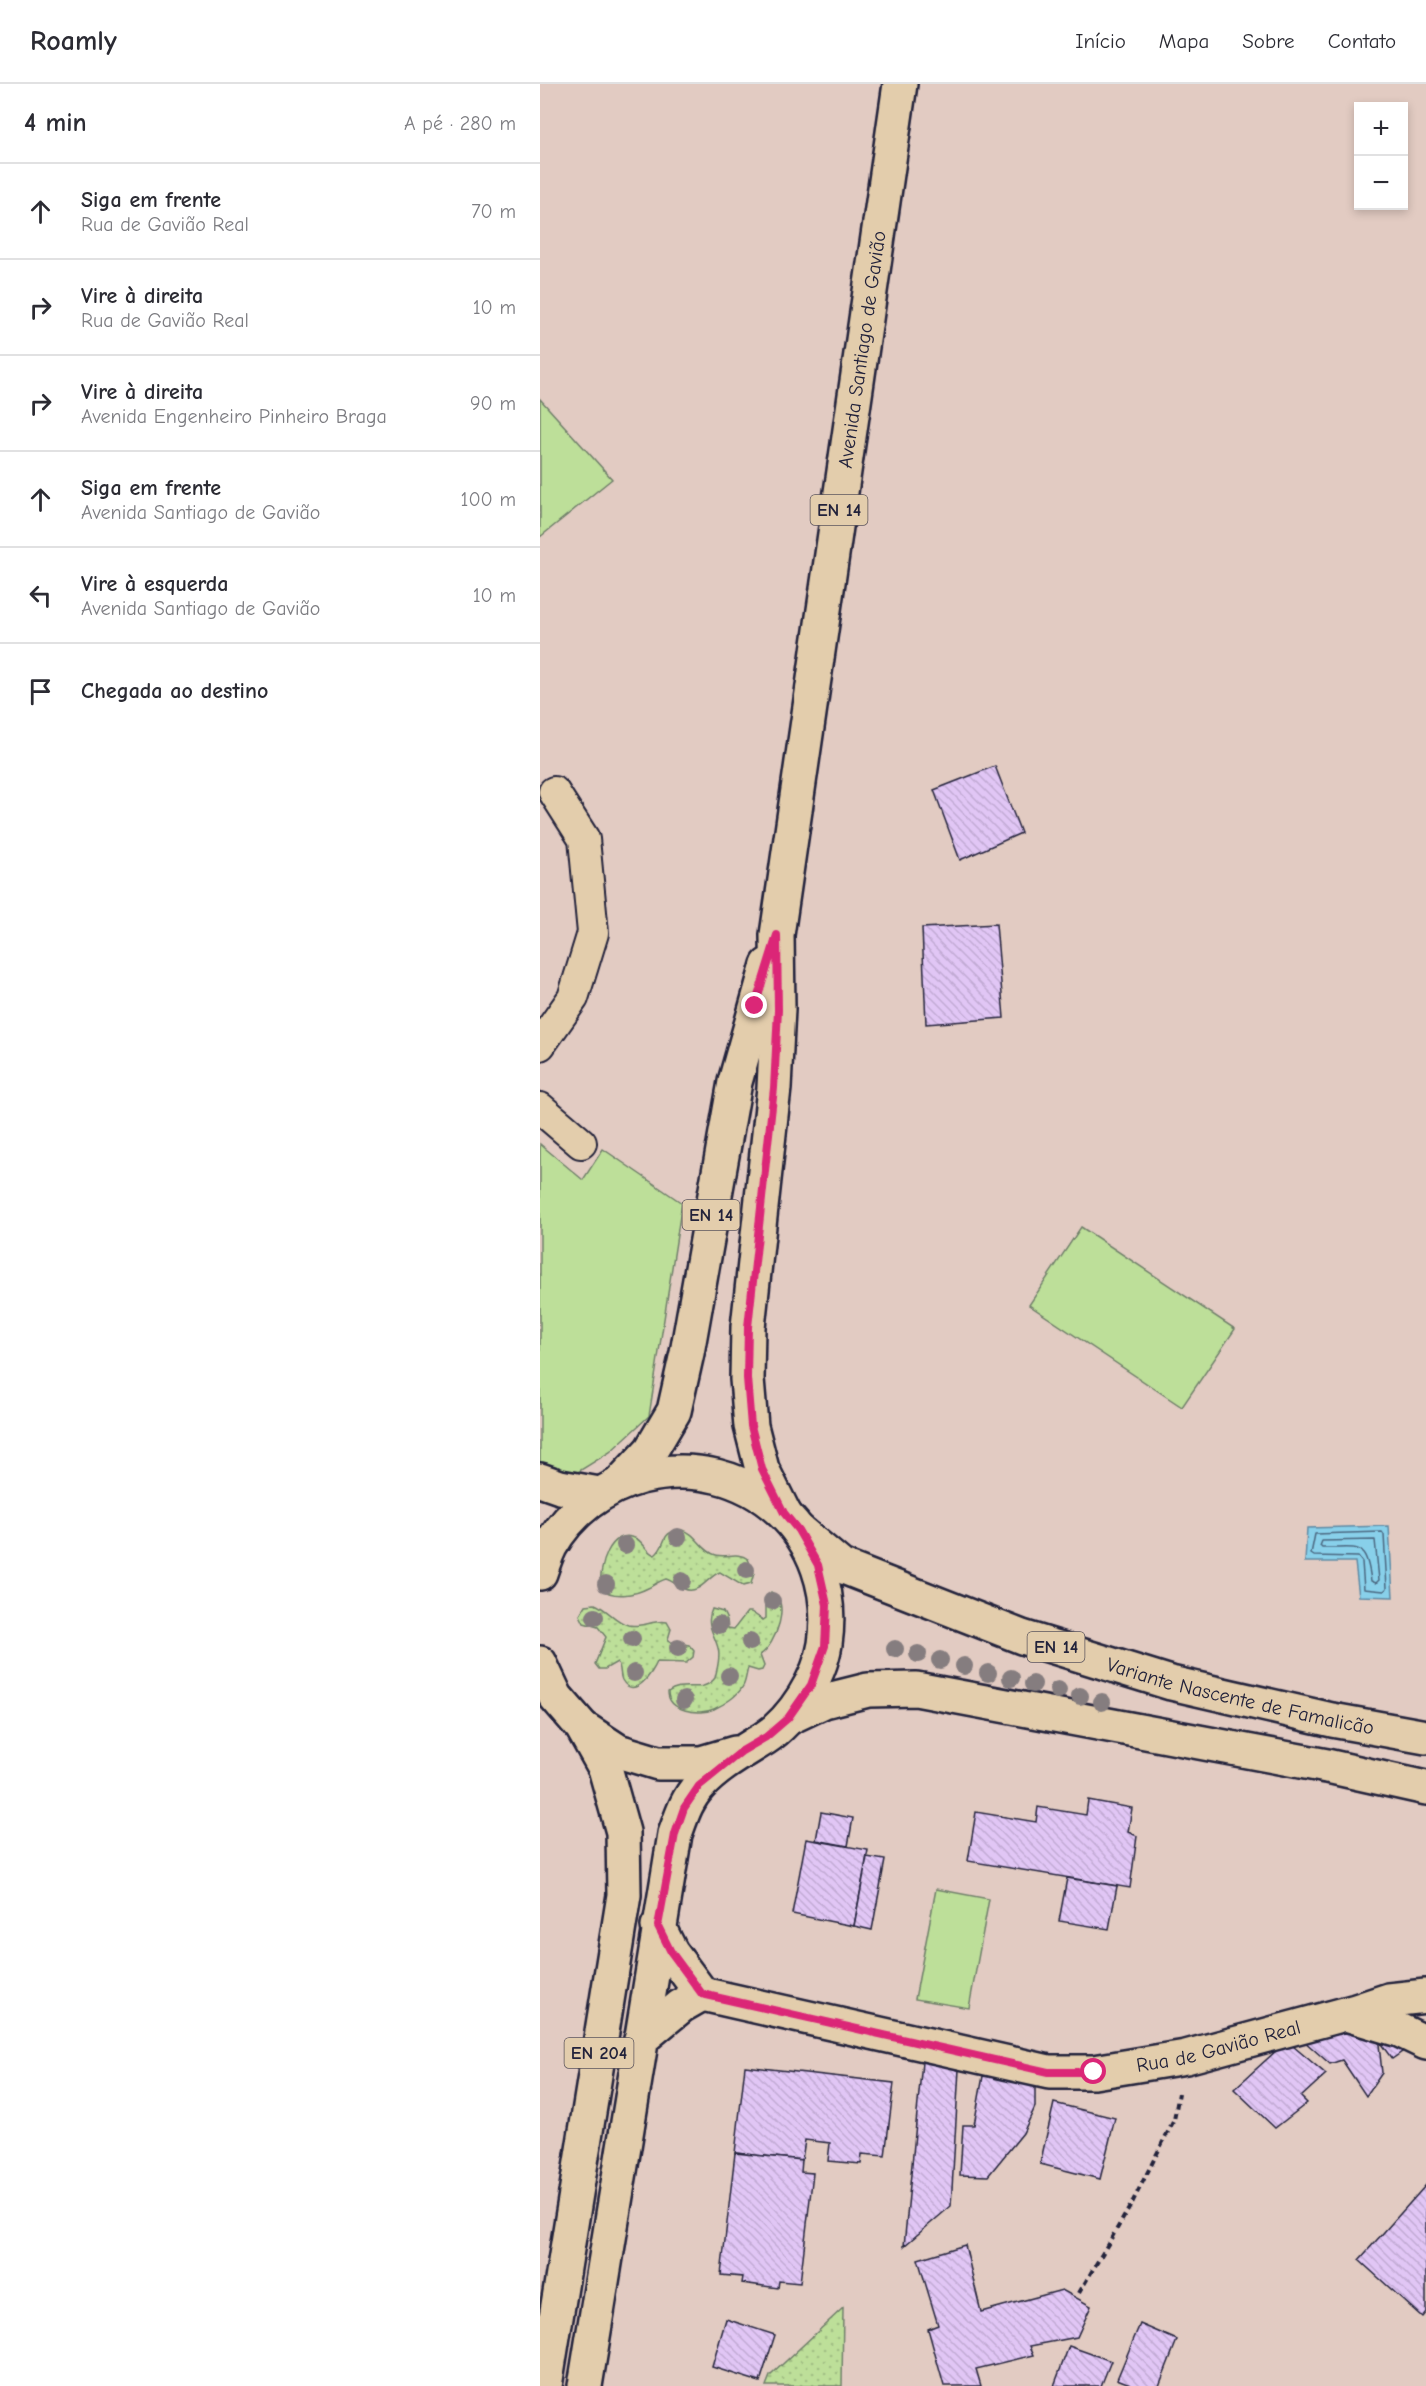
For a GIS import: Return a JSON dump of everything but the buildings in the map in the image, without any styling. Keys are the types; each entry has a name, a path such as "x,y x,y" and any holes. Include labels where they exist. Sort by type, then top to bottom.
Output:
{"main road":[{"name":"Avenida Santiago de Gavião","path":"791,1522 762,1469 751,1426 747,1378 748,1327 774,1088 778,1010 777,935 900,84"},
{"name":"Avenida Santiago de Gavião","path":"610,1488 651,1450 674,1411 687,1353 735,1082 777,935"},
{"name":"EN 14","path":"540,1573 550,1547 572,1518 610,1488 664,1472 707,1473 748,1487 791,1522 818,1565 827,1605 825,1646 811,1685 788,1718 766,1737 742,1751 701,1763 658,1763 618,1751 582,1727 556,1696 540,1663"},
{"path":"540,1480 560,1487 610,1488"},
{"name":"Variante Nascente de Famalicão","path":"791,1522 841,1566 1022,1637 1171,1683 1332,1720 1426,1737"},
{"name":"EN 14","path":"788,1718 824,1701 868,1690 916,1689 1327,1766 1426,1788"},
{"name":"EN 204","path":"545,2386 624,1895 623,1832 605,1768 582,1727"},
{"name":"EN 204","path":"585,2386 658,1926 675,1834 684,1808 699,1786 742,1751"},
{"path":"641,2039 681,2006 702,1994 671,1952 658,1926"},
{"name":"Rua de Gavião Real","path":"702,1994 1048,2072 1094,2072 1186,2057 1346,2014 1389,2000 1426,1996"},
{"path":"1420,2040 1414,2025 1416,2017 1426,2003"},
{"path":"1346,2014 1399,2030 1420,2040"}],"street":[{"path":"540,1045 573,998 593,933 584,839 554,792"},
{"path":"540,1108 581,1143"}],"path":[{"path":"1079,2293 1131,2205 1174,2120 1186,2057"}],"green space":[{"path":"540,399 612,479 540,537"},
{"path":"540,1144 583,1180 603,1149 682,1203 649,1416 610,1452 573,1475 546,1468 540,1464"},
{"path":"1081,1227 1235,1329 1182,1407 1029,1305"},
{"path":"682,1530 691,1534 711,1553 720,1556 740,1555 748,1559 754,1573 751,1584 743,1586 720,1572 695,1590 684,1589 666,1579 630,1594 611,1594 601,1588 604,1561 613,1544 620,1538 628,1536 637,1539 655,1555 670,1533"},
{"path":"771,1592 777,1597 781,1613 776,1633 766,1650 760,1655 764,1666 762,1670 748,1668 741,1690 730,1700 714,1709 693,1712 673,1704 668,1692 680,1687 704,1686 715,1678 719,1655 709,1619 712,1609 723,1612 728,1628 734,1629 747,1612 763,1620 766,1618 766,1598"},
{"path":"595,1604 628,1625 667,1622 671,1629 668,1639 671,1642 689,1645 694,1651 693,1657 686,1663 657,1662 642,1683 632,1687 627,1686 622,1680 617,1662 605,1669 599,1669 595,1664 606,1637 598,1627 584,1623 580,1615 586,1605"},
{"path":"936,1889 989,1899 969,2008 915,1999"},
{"path":"843,2308 842,2386 766,2386 770,2376"}],"water":[{"path":"1389,1526 1393,1597 1359,1596 1355,1562 1305,1562 1307,1528"}],"route":[{"path":"755,1006 777,935 778,1010 774,1088 748,1327 747,1378 751,1426 762,1469 784,1513 798,1530 818,1565 827,1605 825,1646 811,1685 788,1718 699,1786 684,1808 675,1834 658,1926 671,1952 702,1994 1048,2072 1094,2072"}]}
